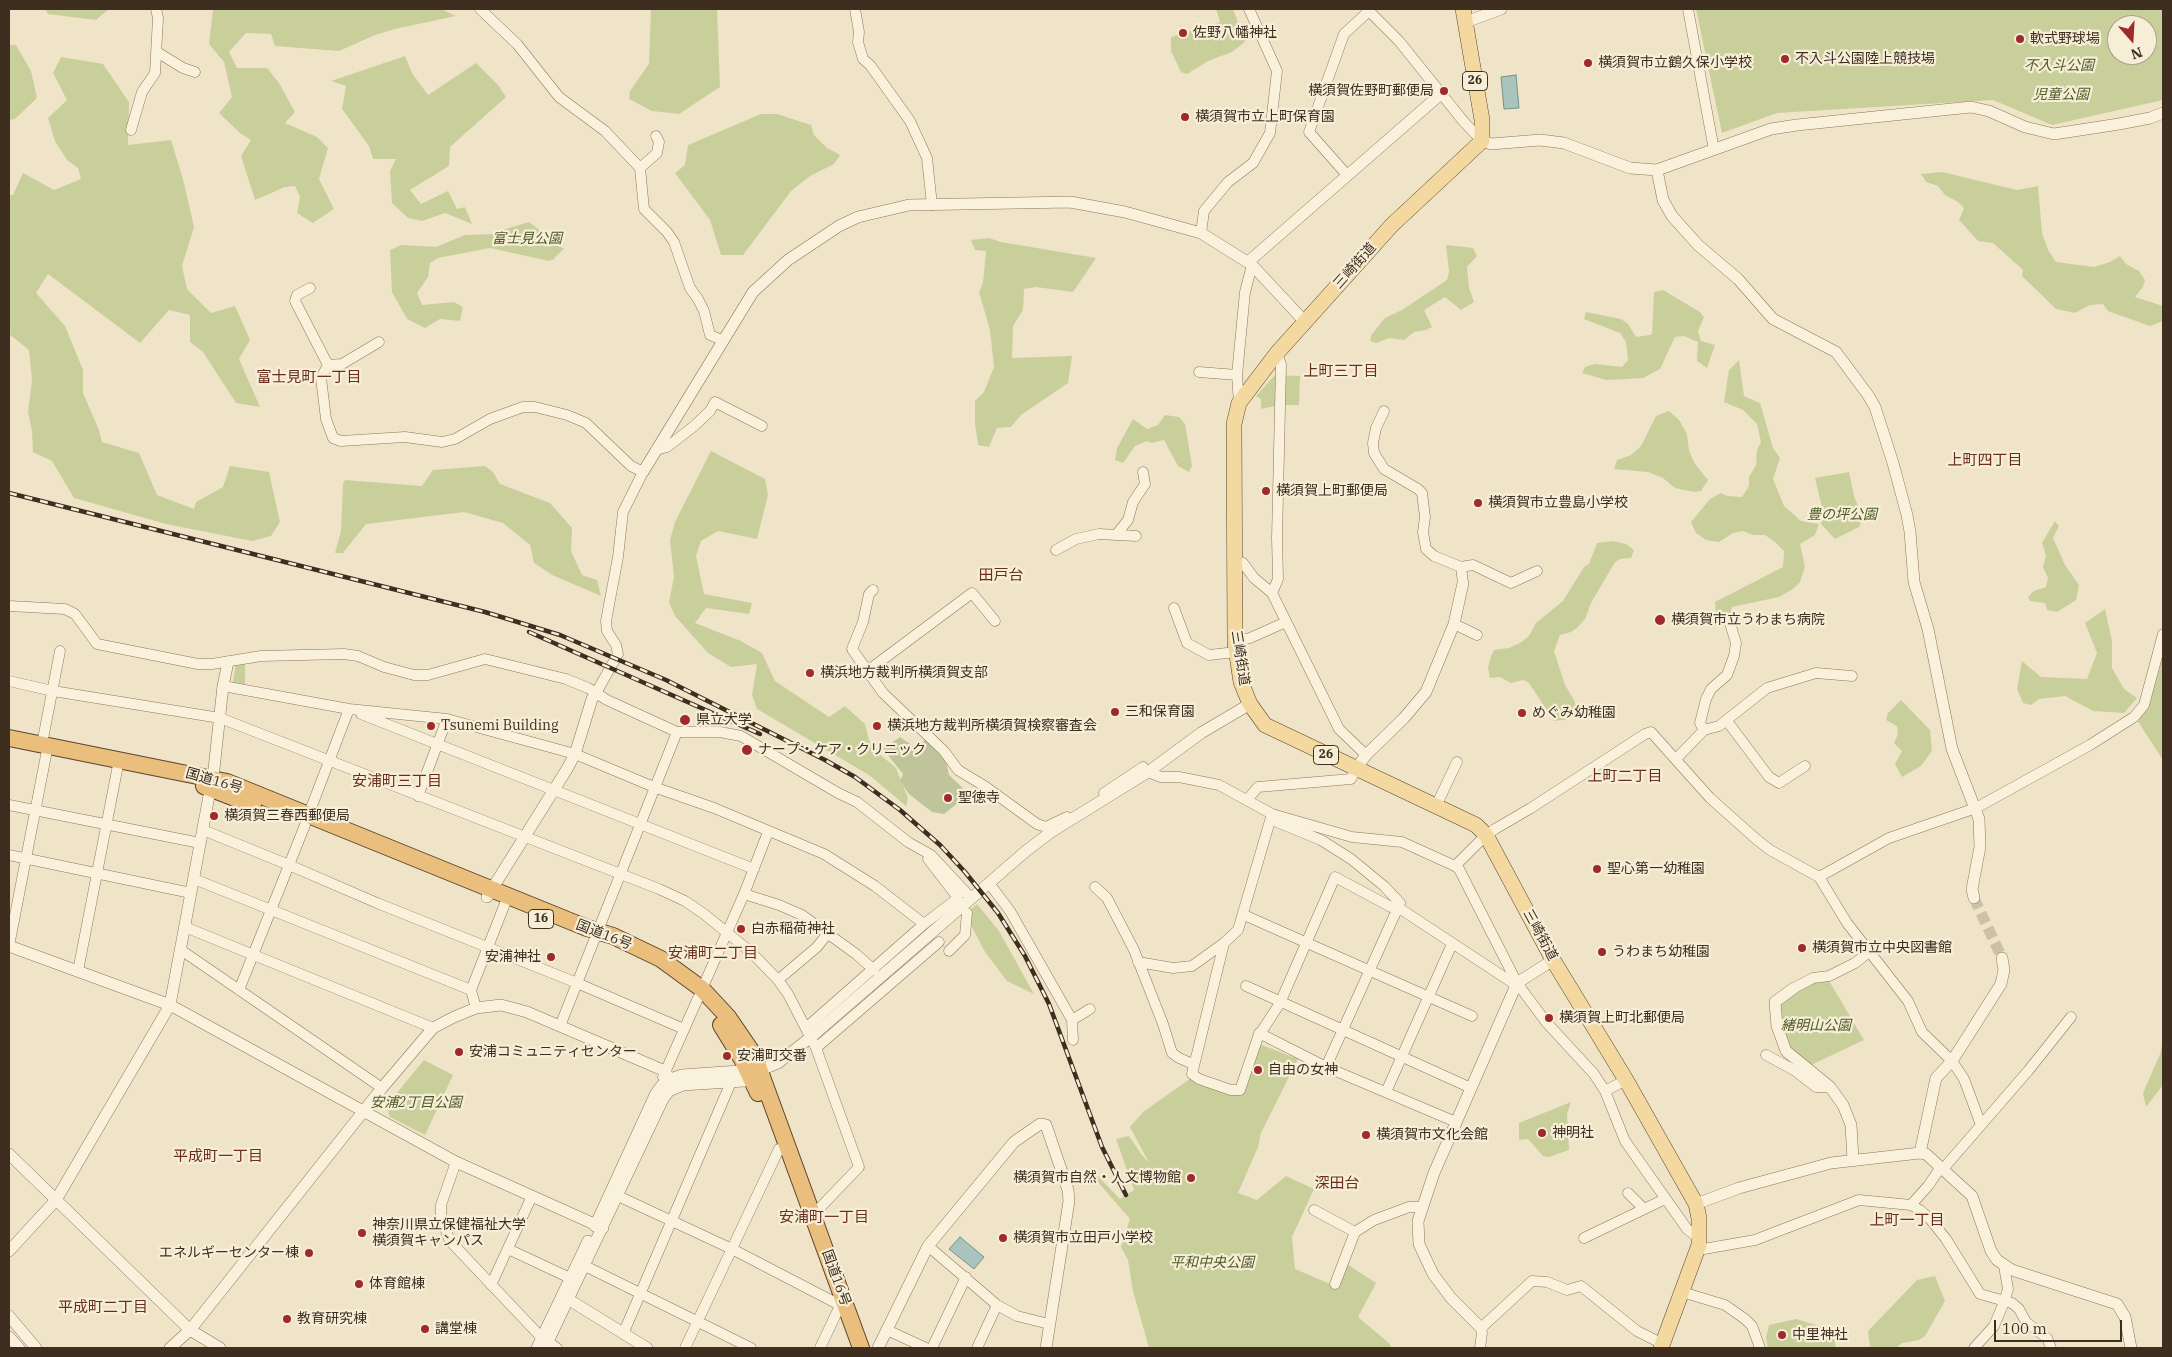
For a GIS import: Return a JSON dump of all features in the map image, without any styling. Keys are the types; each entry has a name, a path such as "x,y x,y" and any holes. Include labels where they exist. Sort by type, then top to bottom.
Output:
{"highway":[{"name":"国道16号","path":"9,738 45,748 212,783 596,936 657,967 700,993 753,1073 813,1215 862,1348"},
{"name":"国道16号","path":"9,746 45,748"},
{"name":"国道16号","path":"753,1073 779,1149 853,1348"}],"main road":[{"name":"26","path":"1464,16 1482,120 1482,141"},
{"name":"三崎街道","path":"1482,141 1392,225 1278,353 1239,404 1234,424 1234,559 1236,647 1241,682 1250,704 1265,725 1476,825 1486,835 1553,960 1626,1080 1696,1204 1699,1244 1662,1346"}],"street":[{"path":"131,130 142,92 155,73 157,52 156,9"},
{"path":"480,9 517,44 559,97 605,131 640,168 644,209 667,232 674,242 690,288 704,311 710,335 722,340"},
{"path":"855,9 858,42 863,59 910,121 927,158 932,204"},
{"path":"1201,233 1205,209 1228,182 1253,163 1270,133 1277,71 1249,9"},
{"path":"1464,16 1502,9"},
{"path":"1688,9 1714,150"},
{"path":"1347,175 1309,132 1344,34 1368,10 1399,42 1464,122 1482,141 1491,144 1540,140 1564,143 1630,168 1657,170 1727,144 1780,128 1960,107 1971,107 1989,111 2025,127 2054,134 2119,124 2150,118 2163,113"},
{"path":"157,52 183,68 195,72"},
{"path":"1239,404 1236,375 1250,264 1347,175 1442,94"},
{"path":"640,168 657,153 659,142 656,136"},
{"path":"1657,170 1663,200 1698,245 1738,279 1773,319 1836,352 1875,407 1893,462 1907,515 1914,582 1928,629 1952,749 1976,808 1980,847 1972,889 1974,898"},
{"path":"489,893 555,790 575,754 592,699 610,671 618,654 616,646 607,631 606,621 618,557 623,512 656,450 753,292 804,248 838,226 858,217 909,205 1070,202 1125,212 1201,233 1250,264 1305,322"},
{"path":"310,288 297,294 295,301 307,313 328,365"},
{"path":"328,365 342,364 379,342"},
{"path":"1272,593 1278,579 1277,538 1281,365 1278,353"},
{"path":"328,365 321,378 326,419 333,438 341,441 405,437 442,442 455,439 490,419 523,407 535,407 567,415 586,424 631,466 643,472"},
{"path":"1199,372 1236,375"},
{"path":"656,450 667,447 693,428 710,411 715,402 762,426"},
{"path":"1384,411 1376,428 1373,443 1374,453 1384,469 1422,493 1426,517 1423,532 1426,549 1434,556 1461,568 1473,565 1511,583 1537,571"},
{"path":"1116,535 1128,520 1133,502 1145,484 1143,472"},
{"path":"1056,550 1076,539 1099,534 1136,536"},
{"path":"1234,559 1243,563 1254,578 1272,593 1338,729 1366,755"},
{"path":"1247,800 1258,787 1351,779 1366,755 1404,718 1426,692 1454,624 1463,583 1461,568"},
{"path":"873,590 869,594 862,622 852,649 866,672 883,693 944,751 958,770 986,787 1037,824 1046,827 1063,819 1146,769"},
{"path":"866,672 972,593 994,620"},
{"path":"9,606 65,609 75,614 97,644 198,664 228,662 261,656 344,654 358,656 384,667 414,675 428,675 485,658 566,679 677,732 720,732 741,736 838,794 857,802 908,842 931,855 971,898"},
{"path":"1174,608 1186,643 1209,655 1236,647 1250,638 1286,622"},
{"path":"1704,730 1700,723 1706,699 1711,689 1727,675 1734,656 1736,643 1729,620"},
{"path":"1454,624 1478,635"},
{"path":"1819,878 1889,838 1976,808 2090,745 2134,717 2144,705 2163,634"},
{"path":"60,651 36,811 9,946 170,1005 456,1162 599,1226"},
{"path":"9,1252 56,1200 170,1005 212,783 228,662"},
{"path":"1677,758 1704,730 1719,726 1727,721 1767,688 1816,673 1852,676"},
{"path":"9,681 220,718 659,889 685,901 728,932 778,980 788,994 816,1048 859,1167 813,1215"},
{"path":"224,686 349,709 447,719 575,754 654,787 714,808 831,857 875,886 924,924"},
{"path":"809,1032 1051,832 1201,733 1250,704"},
{"path":"349,709 754,869"},
{"path":"239,990 349,709"},
{"path":"418,796 447,719"},
{"path":"1727,721 1769,777 1779,783 1805,766"},
{"path":"560,1026 677,732"},
{"path":"1455,866 1486,835 1651,732 1677,758 1710,798 1756,839 1770,850 1819,878 1847,924 1908,1001 1922,1032 1952,1061 1964,1079 1981,1124"},
{"path":"1436,806 1457,762"},
{"path":"78,971 118,764"},
{"path":"1146,769 1161,777 1179,777 1218,785 1247,800 1272,817 1321,840 1351,859 1400,903 1326,1067"},
{"path":"9,806 200,843"},
{"path":"1272,817 1352,837 1402,842 1459,869 1516,984 1546,1022 1594,1074 1605,1091 1625,1141 1664,1199 1699,1244 1755,1240 1852,1201 1911,1205 1920,1210 1946,1239 1980,1294 2012,1303 2020,1309 2026,1322 2047,1338 2051,1348"},
{"path":"1138,962 1173,968 1192,966 1224,943 1238,930 1272,817"},
{"path":"203,830 377,903 577,983 684,1029"},
{"path":"456,1162 441,1205 441,1218 445,1231 450,1241 546,1345 565,1297 570,1278 618,1196 663,1099 684,1029 728,932 768,832"},
{"path":"170,1348 190,1330 362,1112 433,1028 476,1008 501,1005 527,1012 560,1026 668,1080 683,1085 700,1084 753,1073 778,1063 924,924 958,898 930,863 924,850"},
{"path":"9,855 191,892"},
{"path":"1224,943 1192,1074 1199,1079 1231,1090 1240,1090 1259,1033 1280,1003 1335,877 1391,907 1399,908 1516,984"},
{"path":"194,879 471,990"},
{"path":"989,883 1010,911 1072,1020 1073,1040"},
{"path":"1095,887 1107,898 1134,950 1163,1024 1172,1053 1193,1064"},
{"path":"744,894 802,915 874,970"},
{"path":"476,1008 471,990 506,900"},
{"path":"949,950 965,935 967,913"},
{"path":"1244,915 1472,1016"},
{"path":"185,927 433,1028"},
{"path":"778,980 817,947 828,933"},
{"path":"816,1048 939,942"},
{"path":"1386,1092 1452,944"},
{"path":"181,950 382,1088"},
{"path":"1854,1160 1850,1120 1843,1106 1830,1087 1786,1050 1777,1026 1775,1002 1794,988 1813,978 1828,976 1855,964 1869,952"},
{"path":"1920,1153 1936,1078 1952,1061 2001,984 2004,970 2002,958"},
{"path":"1480,1348 1481,1328 1451,1298 1428,1265 1419,1244 1417,1230 1421,1207 1470,1088 1516,984 1553,960"},
{"path":"1246,986 1470,1088"},
{"path":"1072,1020 1090,1010"},
{"path":"1911,1205 2028,1071 2072,1017"},
{"path":"1259,1033 1326,1067 1456,1122"},
{"path":"1766,1055 1794,1070 1816,1087 1830,1087"},
{"path":"565,1297 585,1266 599,1226 656,1093 668,1080 682,1075 728,1078"},
{"path":"623,1334 729,1087 728,1078"},
{"path":"1605,1091 1626,1080"},
{"path":"878,1348 928,1246 1014,1142 1033,1127 1040,1124 1046,1125 1068,1190 1069,1201 1046,1348"},
{"path":"685,1348 779,1149"},
{"path":"1696,1204 1757,1183 1822,1165 1920,1153 1926,1154 1972,1196 1991,1251 2004,1266 2117,1304 2125,1317 2131,1348"},
{"path":"9,1154 190,1330 220,1348"},
{"path":"1628,1193 1644,1209"},
{"path":"491,1285 532,1196"},
{"path":"618,1196 732,1249 837,1306 820,1348"},
{"path":"1584,1238 1664,1199"},
{"path":"1335,1284 1355,1232 1374,1220 1409,1207 1421,1207"},
{"path":"1314,1210 1355,1232"},
{"path":"928,1246 997,1305 1017,1316 1049,1324"},
{"path":"508,1249 570,1278"},
{"path":"585,1266 751,1348"},
{"path":"1974,1348 1994,1326 2004,1302 2008,1289 2004,1266"},
{"path":"932,1348 966,1277"},
{"path":"1481,1328 1524,1286 1532,1281 1547,1282 1567,1290 1581,1286 1637,1331 1662,1346"},
{"path":"1682,1292 1725,1305 1745,1319 1752,1326 1760,1348"},
{"path":"565,1297 647,1348"},
{"path":"977,1348 997,1305"},
{"path":"9,1316 36,1348"},
{"path":"887,1330 926,1348"},
{"path":"9,1337 19,1348"}],"green space":[{"path":"45,9 109,9 96,20 48,14"},
{"path":"213,9 441,9 456,16 395,29 375,35 339,51 275,46 271,34 246,33 229,52 237,68 267,68 279,83 295,112 285,123 317,137 328,148 319,179 334,209 313,223 297,213 300,197 295,186 285,187 255,200 241,156 251,140 240,133 219,113 232,97 224,62 209,44"},
{"path":"651,9 717,9 720,87 679,114 652,111 629,99 630,91 649,64"},
{"path":"1216,9 1233,9 1245,42 1232,52 1208,61 1187,74 1181,72 1171,51 1171,37 1220,22"},
{"name":"不入斗公園","path":"1696,9 2163,9 2163,100 2052,125 1993,100 1777,113 1722,133"},
{"path":"9,45 16,45 31,71 37,98 15,119 9,120"},
{"path":"405,56 412,73 428,95 476,63 498,85 506,97 450,147 449,166 410,190 421,204 448,191 457,209 465,207 472,224 445,213 422,221 408,218 392,203 390,171 396,159 373,159 369,146 342,109 346,86 331,81"},
{"path":"61,57 103,64 129,102 128,145 171,140 183,179 194,227 182,266 187,289 211,313 235,306 250,340 239,359 260,407 236,403 203,352 190,342 190,315 169,310 140,343 48,274 36,293 65,326 83,370 83,393 99,430 102,442 139,453 157,495 194,509 196,502 223,487 230,466 269,472 280,522 271,536 252,541 166,524 74,498 52,461 33,452 32,431 28,412 32,380 29,350 9,334 9,195 13,195 23,173 54,190 81,179 78,168 67,160 55,141 48,118 67,100 53,73"},
{"path":"761,114 777,114 811,125 814,135 827,148 840,155 834,164 810,176 791,191 743,255 721,255 710,220 675,173 685,165 688,145"},
{"path":"1942,172 2017,190 2038,186 2042,233 2048,250 2056,262 2094,267 2110,262 2120,256 2126,264 2139,271 2145,280 2143,287 2135,297 2163,306 2163,321 2150,326 2108,311 2103,304 2090,305 2075,313 2056,309 2022,276 2023,270 1993,243 1978,241 1959,220 1964,208 1958,202 1945,195 1938,186 1926,182 1921,174"},
{"name":"富士見公園","path":"529,222 564,249 555,259 549,261 490,248 438,258 430,263 428,277 417,293 422,305 454,302 463,307 460,321 440,319 425,328 407,319 392,292 390,250 401,245 436,247 465,235 497,234 499,231"},
{"path":"989,238 1001,242 1096,258 1073,292 1036,287 1024,289 1023,310 1013,326 1012,358 1072,356 1068,383 1021,415 1011,427 997,428 989,447 978,445 975,423 975,401 984,392 994,367 990,330 979,292 983,283 986,251 975,250 971,240"},
{"path":"1446,245 1473,248 1477,256 1467,267 1469,288 1474,302 1461,310 1445,297 1424,310 1432,327 1414,332 1404,340 1389,338 1376,343 1370,341 1372,334 1385,318 1402,310 1447,280 1449,272"},
{"path":"1663,290 1700,312 1704,317 1698,331 1701,341 1715,345 1707,368 1697,361 1698,342 1684,336 1675,337 1660,369 1643,378 1606,380 1582,373 1585,367 1595,364 1622,367 1628,360 1626,342 1620,333 1584,319 1586,312 1621,319 1628,324 1636,337 1650,335 1652,334 1654,292"},
{"path":"1739,360 1744,396 1760,403 1773,448 1780,458 1773,479 1784,506 1801,521 1819,524 1815,535 1800,544 1805,567 1800,582 1793,589 1779,597 1732,607 1729,620 1716,612 1715,602 1783,567 1784,551 1765,535 1753,535 1743,531 1733,533 1719,542 1706,540 1696,533 1691,522 1710,499 1721,493 1727,496 1742,497 1749,486 1749,477 1756,465 1757,450 1761,442 1757,424 1743,410 1724,402 1729,370"},
{"path":"1275,375 1300,376 1299,405 1280,405 1261,409 1261,399 1256,396"},
{"path":"1669,411 1679,420 1687,434 1689,451 1695,464 1708,480 1701,491 1694,492 1675,488 1663,478 1648,472 1614,469 1617,460 1631,455 1641,446 1656,416"},
{"path":"1165,415 1179,417 1185,424 1192,466 1189,472 1178,466 1164,440 1151,443 1147,441 1135,446 1123,463 1115,460 1117,448 1133,419 1147,429 1158,425"},
{"path":"711,451 765,479 768,495 757,539 718,531 701,541 696,556 704,594 752,603 749,614 706,608 695,623 741,641 762,653 775,681 829,717 845,706 865,724 871,747 896,768 908,798 906,806 869,775 757,709 752,695 757,664 731,667 708,653 675,616 669,602 674,577 670,540 675,522"},
{"path":"485,466 493,472 500,484 550,503 572,528 571,551 582,575 597,580 601,596 552,575 534,563 530,545 503,523 464,512 366,524 343,553 335,553 341,531 343,484 345,480 422,486 433,470"},
{"name":"豊の坪公園","path":"1849,472 1854,496 1863,519 1859,527 1835,539 1821,524 1824,515 1815,478"},
{"path":"2055,521 2059,526 2053,538 2065,565 2079,585 2076,600 2057,612 2047,610 2045,603 2030,601 2028,597 2034,591 2046,587 2048,578 2043,567 2046,555 2042,543"},
{"path":"1613,541 1626,544 1634,550 1631,558 1620,559 1615,562 1591,603 1585,619 1571,632 1560,635 1554,651 1565,685 1574,700 1578,712 1570,719 1554,721 1529,683 1523,680 1511,683 1500,677 1490,678 1488,668 1491,656 1494,650 1509,648 1529,636 1536,623 1563,601 1584,567 1589,564 1597,543"},
{"path":"2105,609 2112,641 2112,668 2124,689 2137,698 2124,713 2093,711 2065,696 2039,699 2031,705 2023,703 2017,689 2022,661 2041,677 2087,679 2097,653 2085,623"},
{"path":"2163,656 2163,760 2137,720 2151,700"},
{"path":"245,662 245,686 235,685 233,682 236,663"},
{"path":"1901,700 1930,730 1932,751 1921,766 1902,777 1895,764 1902,751 1894,743 1898,734 1897,726 1886,720 1888,713"},
{"path":"900,737 916,748 925,740 946,761 949,775 969,794 944,814 932,812 909,794 900,781 903,774 883,749"},
{"path":"977,904 999,931 1034,994 1007,981 985,952 972,927 969,911"},
{"name":"緒明山公園","path":"1828,979 1864,1040 1811,1065 1794,1053 1785,1040 1779,1005 1782,1001 1814,981"},
{"path":"2163,1040 2163,1085 2146,1107 2143,1093 2160,1054"},
{"name":"平和中央公園","path":"1254,1042 1298,1059 1261,1133 1258,1147 1238,1193 1257,1200 1286,1176 1314,1189 1292,1237 1295,1269 1335,1286 1344,1262 1376,1283 1358,1317 1390,1344 1391,1348 1149,1348 1133,1291 1128,1260 1121,1247 1130,1219 1096,1180 1095,1173 1120,1199 1134,1190 1116,1139 1129,1136 1149,1163 1130,1127 1143,1112 1194,1076 1240,1090"},
{"name":"安浦2丁目公園","path":"424,1060 453,1075 425,1135 390,1117 386,1106"},
{"name":"神明社","path":"1571,1102 1567,1114 1569,1150 1549,1157 1543,1156 1528,1139 1519,1140 1519,1123"},
{"path":"1935,1276 1945,1301 1925,1336 1919,1340 1902,1343 1896,1348 1870,1348 1868,1331 1917,1280"},
{"path":"1796,1319 1832,1330 1836,1348 1768,1348 1766,1338 1769,1325"}],"water":[{"path":"1516,75 1519,108 1504,109 1501,77"},
{"path":"960,1237 984,1257 974,1269 949,1249"}],"tunnel":[{"path":"1974,898 2002,958"}],"railway":[{"path":"9,493 485,612 560,635 666,680 855,777 900,810 940,845 998,913 1025,956 1049,1004 1102,1147 1126,1195"},
{"path":"529,632 760,734"}],"place":[{"name":"佐野八幡神社","path":"1183,33"},
{"name":"軟式野球場","path":"2020,39"},
{"name":"不入斗公園陸上競技場","path":"1785,59"},
{"name":"横須賀市立鶴久保小学校","path":"1588,63"},
{"name":"横須賀佐野町郵便局","path":"1444,91"},
{"name":"横須賀市立上町保育園","path":"1185,117"},
{"name":"横須賀上町郵便局","path":"1266,491"},
{"name":"横須賀市立豊島小学校","path":"1478,503"},
{"name":"横須賀市立うわまち病院","path":"1660,620"},
{"name":"横浜地方裁判所横須賀支部","path":"810,673"},
{"name":"三和保育園","path":"1115,712"},
{"name":"めぐみ幼稚園","path":"1522,713"},
{"name":"県立大学","path":"685,720"},
{"name":"Tsunemi Building","path":"431,726"},
{"name":"横浜地方裁判所横須賀検察審査会","path":"877,726"},
{"name":"ナープ・ケア・クリニック","path":"747,750"},
{"name":"聖徳寺","path":"948,798"},
{"name":"横須賀三春西郵便局","path":"214,816"},
{"name":"聖心第一幼稚園","path":"1597,869"},
{"name":"白赤稲荷神社","path":"741,929"},
{"name":"横須賀市立中央図書館","path":"1802,948"},
{"name":"うわまち幼稚園","path":"1602,952"},
{"name":"安浦神社","path":"551,957"},
{"name":"横須賀上町北郵便局","path":"1549,1018"},
{"name":"安浦コミュニティセンター","path":"459,1052"},
{"name":"安浦町交番","path":"727,1056"},
{"name":"自由の女神","path":"1258,1070"},
{"name":"神明社","path":"1542,1133"},
{"name":"横須賀市文化会館","path":"1366,1135"},
{"name":"横須賀市自然・人文博物館","path":"1191,1178"},
{"name":"神奈川県立保健福祉大学 横須賀キャンパス","path":"362,1233"},
{"name":"横須賀市立田戸小学校","path":"1003,1238"},
{"name":"エネルギーセンター棟","path":"309,1253"},
{"name":"体育館棟","path":"359,1284"},
{"name":"教育研究棟","path":"287,1319"},
{"name":"講堂棟","path":"425,1329"},
{"name":"中里神社","path":"1782,1335"}],"district":[{"name":"上町三丁目","path":"1341,372"},
{"name":"富士見町一丁目","path":"309,378"},
{"name":"上町四丁目","path":"1985,461"},
{"name":"田戸台","path":"1001,576"},
{"name":"上町二丁目","path":"1625,777"},
{"name":"安浦町三丁目","path":"397,782"},
{"name":"安浦町二丁目","path":"713,954"},
{"name":"平成町一丁目","path":"218,1157"},
{"name":"深田台","path":"1337,1184"},
{"name":"安浦町一丁目","path":"824,1218"},
{"name":"上町一丁目","path":"1907,1221"},
{"name":"平成町二丁目","path":"103,1308"}],"park label":[{"name":"児童公園","path":"2061,95"}]}
